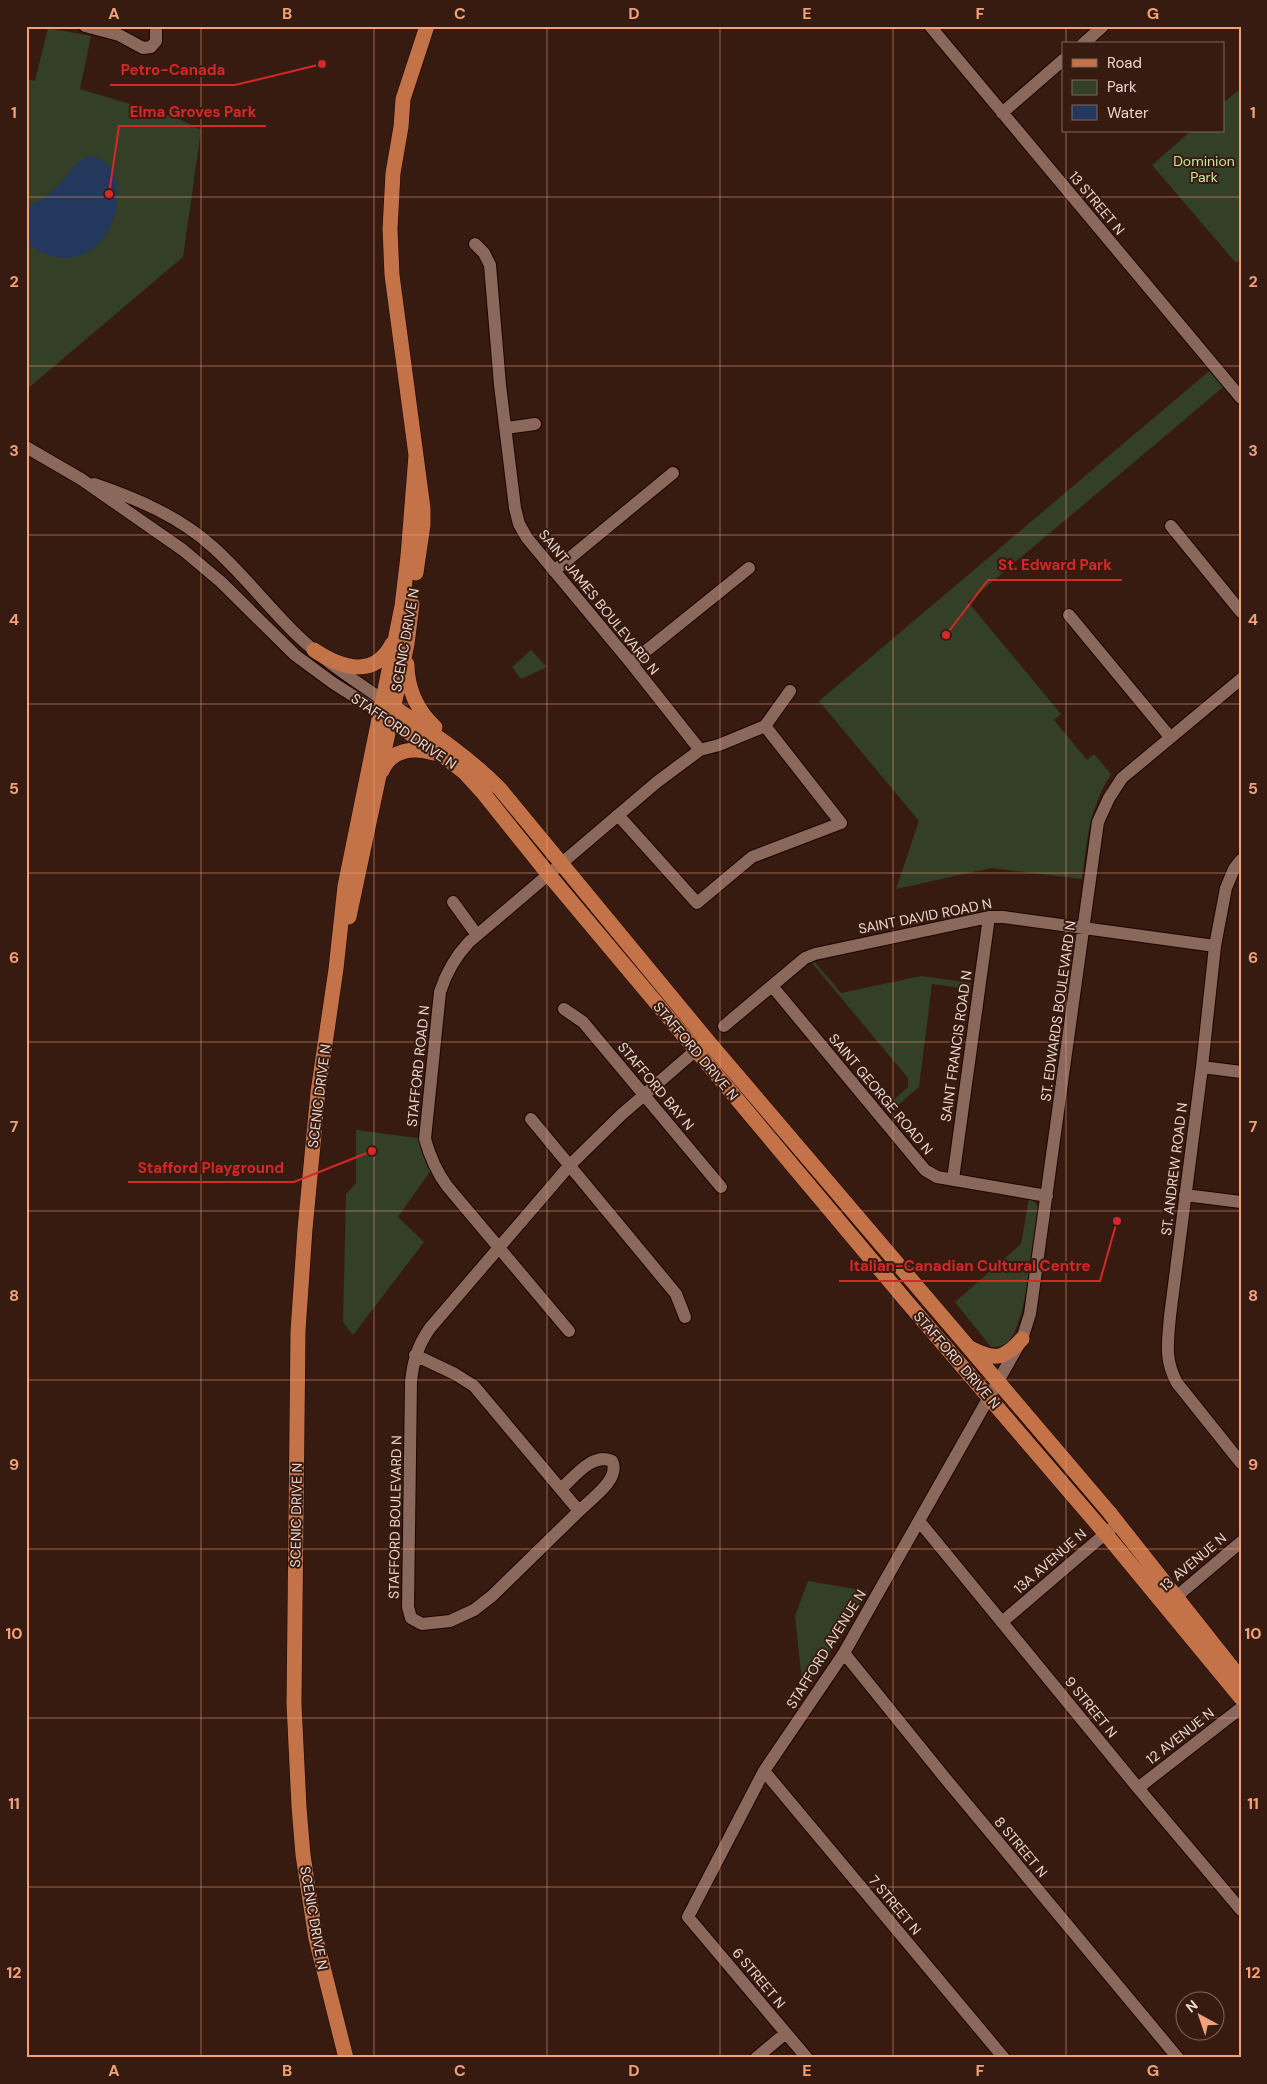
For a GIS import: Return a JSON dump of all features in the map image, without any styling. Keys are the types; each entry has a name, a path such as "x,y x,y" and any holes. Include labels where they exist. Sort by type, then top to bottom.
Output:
{"main road":[{"name":"SCENIC DRIVE N","path":"346,2058 316,1940 298,1807 294,1704 298,1331 305,1229 318,1092 336,969 345,886 387,710 423,525 422,493 392,275 390,229 393,173 401,127 403,99 427,26"},
{"name":"SCENIC DRIVE N","path":"401,127 411,109 435,26"},
{"path":"314,650 343,666 360,667 372,664 383,658 402,640"},
{"path":"378,782 385,763 394,755 406,750 417,749 449,752 446,736 423,714 413,698 402,640"},
{"name":"SCENIC DRIVE N","path":"336,969 358,884 378,782 387,710"},
{"name":"STAFFORD DRIVE N","path":"387,710 449,752 475,764 500,789 701,1045 907,1302 1105,1534 1170,1601 1241,1679"},
{"name":"STAFFORD DRIVE N","path":"449,752 549,875 967,1346 1118,1523 1170,1601 1241,1698"},
{"path":"967,1346 985,1355 994,1357 1004,1356 1022,1339"}],"street":[{"path":"85,26 119,35 140,47 146,48 151,47 156,42 156,26"},
{"name":"13 STREET N","path":"930,26 1241,398"},
{"path":"1085,42 1103,26"},
{"path":"1002,113 1062,61"},
{"name":"SAINT JAMES BOULEVARD N","path":"475,244 484,253 490,265 500,385 515,508 520,524 527,538 631,663 700,750"},
{"path":"506,428 535,424"},
{"name":"STAFFORD DRIVE N","path":"26,447 81,479 195,559 295,655 387,710"},
{"path":"554,571 673,473"},
{"name":"STAFFORD DRIVE N","path":"81,479 132,497 165,514 197,534 215,548 294,632 387,710"},
{"path":"1171,526 1241,612"},
{"path":"631,663 750,568"},
{"path":"1069,615 1170,737"},
{"name":"ST. EDWARDS BOULEVARD N","path":"990,1398 1022,1339 1030,1314 1098,822 1109,798 1122,778 1241,679"},
{"path":"560,863 657,782 700,750 719,745 765,726 790,691"},
{"path":"618,815 697,904 752,857 841,823 765,726"},
{"name":"ST. ANDREW ROAD N","path":"1241,860 1226,888 1215,946 1202,1067 1170,1316 1168,1362 1174,1378 1188,1398 1241,1462"},
{"name":"STAFFORD ROAD N","path":"499,1248 440,1176 434,1166 425,1139 440,992 452,963 477,935 549,875 560,863"},
{"path":"453,902 477,935"},
{"name":"SAINT DAVID ROAD N","path":"724,1026 805,958 815,954 989,917 1002,917 1215,946"},
{"name":"SAINT FRANCIS ROAD N","path":"952,1179 989,917"},
{"name":"SAINT GEORGE ROAD N","path":"772,986 925,1170 937,1176 1047,1196"},
{"name":"STAFFORD BAY N","path":"564,1009 583,1022 721,1187"},
{"name":"STAFFORD BOULEVARD N","path":"561,1489 594,1460 607,1458 612,1460 614,1473 610,1480 492,1596 474,1610 450,1621 422,1624 411,1618 408,1597 411,1382 415,1355 430,1328 569,1166 643,1094 701,1045"},
{"path":"1202,1067 1241,1072"},
{"path":"531,1119 676,1294 685,1317"},
{"path":"1185,1195 1241,1202"},
{"path":"499,1248 569,1332"},
{"path":"415,1355 455,1374 474,1386 579,1511"},
{"name":"STAFFORD AVENUE N","path":"688,1917 764,1771 844,1653 990,1398"},
{"name":"9 STREET N","path":"919,1522 1241,1910"},
{"name":"13A AVENUE N","path":"1002,1622 1118,1523"},
{"name":"13 AVENUE N","path":"1170,1601 1241,1542"},
{"name":"8 STREET N","path":"844,1653 945,1778 1178,2058"},
{"name":"12 AVENUE N","path":"1138,1788 1241,1708"},
{"name":"7 STREET N","path":"764,1771 1004,2058"},
{"name":"6 STREET N","path":"688,1917 807,2058"},
{"path":"756,2058 786,2033"}],"green space":[{"path":"48,28 91,36 80,89 177,118 201,130 183,257 26,390 26,79 35,81"},
{"name":"Dominion Park","path":"1241,88 1241,259 1236,263 1152,165 1190,132 1224,132 1224,102"},
{"path":"1214,367 1228,383 968,602 1061,714 1054,720 1087,760 1094,754 1111,774 1093,812 1082,879 991,868 896,889 919,821 819,701"},
{"path":"531,650 547,667 521,679 512,667"},
{"path":"814,961 841,993 921,976 971,983 970,989 932,984 919,1087 889,1113 885,1108 908,1087 908,1078 812,963"},
{"path":"356,1130 425,1139 434,1166 398,1217 424,1242 353,1335 343,1322 346,1194 356,1183"},
{"path":"1029,1198 1038,1207 1029,1277 1021,1315 1009,1341 1001,1346 991,1347 955,1302 1021,1244"},
{"path":"808,1581 867,1591 843,1632 803,1691 795,1616"}],"water":[{"path":"91,156 108,165 116,183 117,204 111,226 98,244 79,256 55,257 26,243 26,206 37,202 52,192 73,167 86,157"}],"place":[{"name":"Petro-Canada","path":"322,64"},
{"name":"Elma Groves Park","path":"109,194"},
{"name":"St. Edward Park","path":"946,635"},
{"name":"Stafford Playground","path":"372,1151"},
{"name":"Italian-Canadian Cultural Centre","path":"1117,1221"}]}
